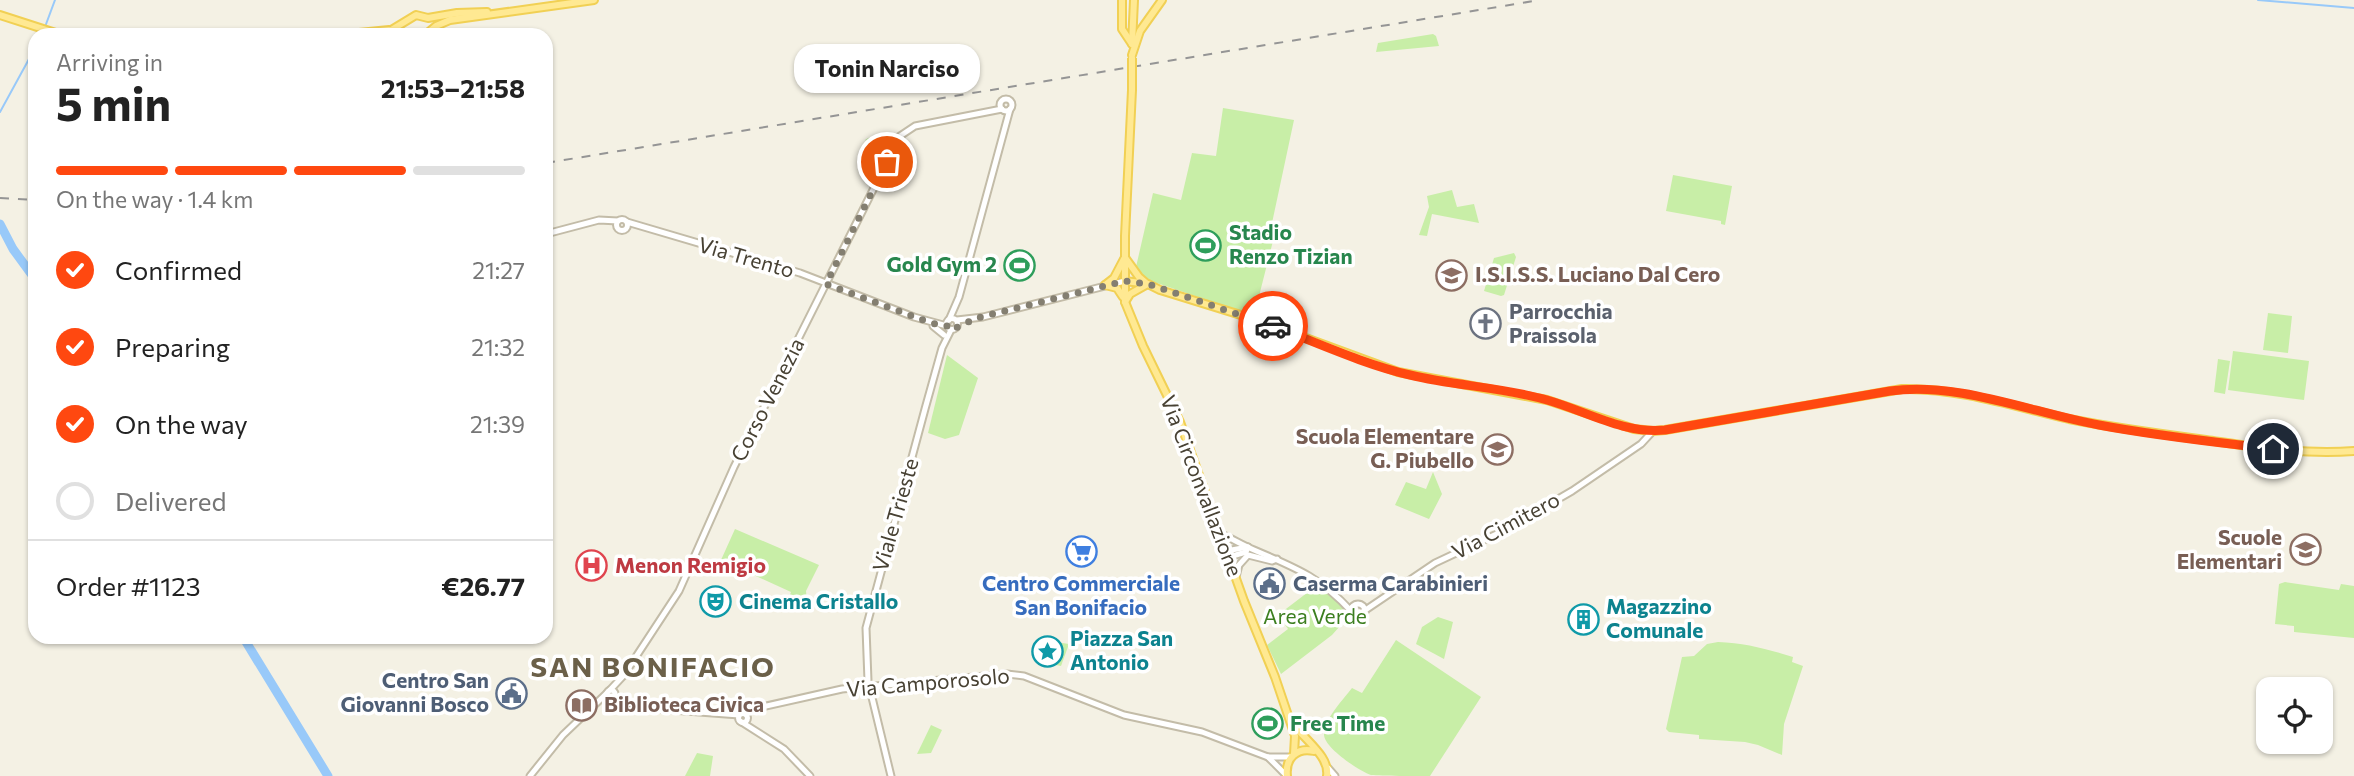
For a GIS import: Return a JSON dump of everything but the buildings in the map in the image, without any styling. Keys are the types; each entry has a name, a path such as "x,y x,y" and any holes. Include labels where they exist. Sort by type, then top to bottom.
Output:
{"main road":[{"path":"434,28 444,21 594,0"},
{"path":"1122,0 1122,29 1132,44"},
{"name":"Via Circonvallazione","path":"1133,0 1125,302 1180,422 1290,719 1296,743 1287,766 1287,775"},
{"path":"1132,56 1137,36 1162,0"},
{"path":"1134,12 1149,18"},
{"path":"393,28 416,15 425,18 457,13 492,13"},
{"path":"3,16 42,28"},
{"path":"425,18 429,23 428,28"},
{"path":"1105,285 1114,278 1125,257 1139,277 1160,290 1257,320 1398,372 1519,393 1643,430 1653,431 1890,391 1927,389 1955,391 2090,423 2149,433 2298,452 2354,452"},
{"path":"1125,281 1148,284"},
{"path":"1105,285 1117,288 1125,302 1130,294 1148,284"},
{"name":"Via Circonvallazione","path":"1290,719 1328,768"},
{"path":"1292,756 1306,749 1319,753"},
{"path":"1327,776 1328,768"}],"street":[{"name":"Viale Trieste","path":"891,776 869,686 866,642 868,616 1007,127 1004,108 915,126 905,131"},
{"name":"Corso Venezia","path":"611,694 679,591 734,467 896,143 905,131"},
{"name":"Via Trento","path":"627,225 624,219 618,223 621,230 627,225 645,228 800,273 931,323 952,323"},
{"path":"553,232 599,220 618,223"},
{"path":"952,323 1125,281"},
{"path":"952,323 974,318"},
{"name":"Via Trento","path":"924,320 952,323"},
{"path":"931,323 944,335"},
{"name":"Viale Trieste","path":"943,346 944,335 952,323"},
{"path":"1637,446 1643,430"},
{"name":"Via Cimitero","path":"1351,611 1374,603 1435,563 1547,507 1648,439 1653,431"},
{"path":"1219,533 1312,576 1342,600 1358,618 1361,607 1342,600"},
{"path":"1227,554 1246,552 1248,547"},
{"path":"1236,577 1239,565 1248,555 1272,561 1277,559"},
{"name":"Via Camporosolo","path":"611,694 625,703 659,710 740,717 753,709 869,686 1007,674 1024,676 1124,715 1202,732 1268,757 1287,775"},
{"path":"530,775 563,735 596,704 611,694"},
{"path":"740,717 753,730 784,749 810,776"},
{"name":"Via Camporosolo","path":"1268,757 1292,756"},
{"path":"1328,768 1335,776"}],"green space":[{"path":"1433,34 1439,46 1376,52 1378,43"},
{"path":"1223,108 1294,120 1272,223 1277,225 1254,316 1151,281 1144,278 1136,267 1153,193 1181,200 1192,153 1216,156"},
{"path":"892,134 893,139 884,153 865,140 868,138"},
{"path":"1673,175 1732,186 1725,225 1721,224 1721,221 1666,211"},
{"path":"1452,190 1457,207 1474,204 1479,223 1432,214 1427,236 1419,235 1429,207 1427,196"},
{"path":"1514,253 1516,257 1504,295 1484,291 1494,258"},
{"path":"2268,313 2292,316 2288,353 2263,350"},
{"path":"2233,351 2309,361 2304,400 2228,390"},
{"path":"947,355 978,378 959,435 945,439 928,433"},
{"path":"2218,359 2230,361 2225,394 2214,392"},
{"path":"1433,472 1442,494 1429,519 1395,505 1406,482 1426,489"},
{"path":"735,529 819,565 806,591 807,602 796,607 788,600 791,592 721,560"},
{"path":"2285,582 2339,590 2341,584 2354,586 2354,638 2294,632 2294,626 2275,624 2279,584"},
{"name":"Area Verde","path":"1316,586 1342,604 1349,616 1332,635 1281,674 1267,645 1288,629 1278,615"},
{"path":"1438,617 1453,622 1444,659 1416,644 1422,627"},
{"path":"1042,640 1069,644 1061,666 1036,661"},
{"path":"1396,640 1481,697 1430,776 1371,775 1343,758 1325,739 1325,728 1335,710 1352,688 1362,693"},
{"path":"1718,642 1774,651 1793,657 1792,662 1803,666 1784,724 1782,755 1745,742 1699,739 1699,735 1669,732 1666,729 1682,657 1694,656 1707,644"},
{"path":"931,725 942,730 931,753 917,754"},
{"path":"697,753 713,756 710,776 685,776"}],"waterway":[{"path":"45,28 55,0"},
{"path":"2258,0 2354,8"},
{"path":"0,112 28,61"},
{"path":"0,224 28,269"},
{"path":"247,644 328,776"}],"railway":[{"path":"553,162 1540,0"},
{"path":"0,198 28,200"}],"way so far":[{"path":"887,162 826,284 931,323 947,326 951,330 977,318 1125,281 1148,284 1273,326"}],"place":[{"name":"Tonin Narciso","path":"887,162"},
{"name":"Stadio Renzo Tizian","path":"1206,245"},
{"name":"Gold Gym 2","path":"1020,265"},
{"name":"I.S.I.S.S. Luciano Dal Cero","path":"1452,275"},
{"name":"Parrocchia Praissola","path":"1486,324"},
{"name":"Scuola Elementare G. Piubello","path":"1497,449"},
{"name":"Scuole Elementari","path":"2305,550"},
{"name":"Centro Commerciale San Bonifacio","path":"1081,552"},
{"name":"Menon Remigio","path":"592,566"},
{"name":"Caserma Carabinieri","path":"1270,584"},
{"name":"Cinema Cristallo","path":"716,602"},
{"name":"Magazzino Comunale","path":"1583,619"},
{"name":"Piazza San Antonio","path":"1047,651"},
{"name":"Centro San Giovanni Bosco","path":"512,693"},
{"name":"Biblioteca Civica","path":"581,705"},
{"name":"Free Time","path":"1267,724"}],"district":[{"name":"SAN BONIFACIO","path":"653,667"}],"route":[{"path":"1273,326 1398,372 1519,393 1643,430 1665,430 1902,389 1927,389 1955,391 2099,425 2273,449"}]}
